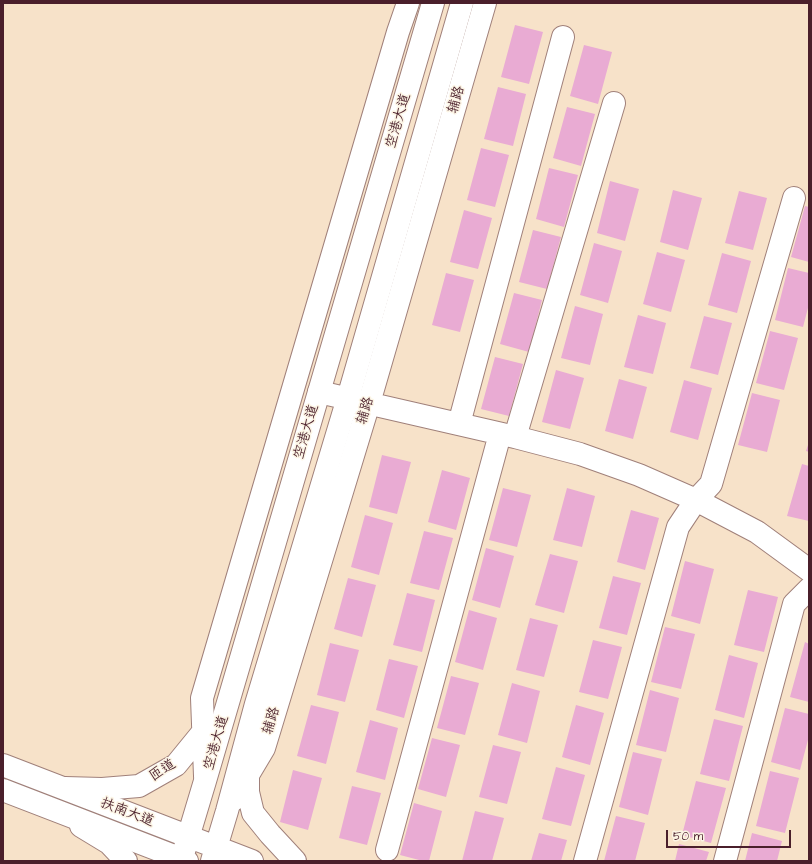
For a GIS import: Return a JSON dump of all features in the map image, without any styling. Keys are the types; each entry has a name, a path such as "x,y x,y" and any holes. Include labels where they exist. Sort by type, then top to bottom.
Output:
{"street":[{"path":"205,781 202,698 398,32 408,3"},
{"name":"空港大道","path":"183,860 188,836 232,692 433,3"},
{"name":"空港大道","path":"214,854 256,704 348,398 462,3"},
{"name":"辅路","path":"227,811 264,748 369,403 485,3"},
{"path":"458,424 563,37"},
{"path":"387,850 508,436 614,103"},
{"path":"585,861 678,527 696,500 711,484 794,198"},
{"path":"319,392 580,454 639,475 696,500 757,532 809,570"},
{"path":"724,861 794,604 809,589"},
{"name":"匝道","path":"61,788 102,789 139,786 176,765 203,732 232,692"},
{"path":"256,704 247,776 248,792 253,813 295,861"},
{"name":"扶南大道","path":"3,766 188,836 214,854 252,861"},
{"name":"扶南大道","path":"3,790 183,860"},
{"path":"55,810 109,843 126,861"}],"building":[{"path":"515,25 543,32 529,84 501,77"},
{"path":"584,45 612,52 598,104 570,96"},
{"path":"498,87 526,94 513,146 484,139"},
{"path":"567,107 595,114 581,166 553,158"},
{"path":"481,148 509,155 495,207 467,200"},
{"path":"549,168 578,175 564,227 536,219"},
{"path":"610,181 639,189 625,241 597,233"},
{"path":"673,190 702,198 688,250 660,242"},
{"path":"739,191 767,198 753,250 725,243"},
{"path":"805,206 809,207 809,262 791,257"},
{"path":"464,210 492,218 478,269 450,262"},
{"path":"533,230 561,237 547,289 519,282"},
{"path":"594,243 622,251 608,303 580,295"},
{"path":"657,252 685,260 671,312 643,304"},
{"path":"722,253 751,261 737,313 708,305"},
{"path":"788,268 809,273 809,304 803,327 775,320"},
{"path":"446,273 474,280 460,332 432,325"},
{"path":"514,293 542,300 529,352 500,344"},
{"path":"575,306 603,314 590,365 561,358"},
{"path":"638,315 666,323 653,374 624,367"},
{"path":"704,316 732,323 718,375 690,368"},
{"path":"770,331 798,338 784,390 756,383"},
{"path":"495,357 523,364 509,416 481,409"},
{"path":"556,370 584,378 570,429 542,422"},
{"path":"619,379 647,387 633,439 605,431"},
{"path":"684,380 712,388 698,440 670,432"},
{"path":"752,393 780,400 767,452 738,445"},
{"path":"809,442 809,452 806,451"},
{"path":"382,455 411,462 397,514 369,507"},
{"path":"802,464 809,466 809,521 787,516"},
{"path":"442,470 470,478 456,530 428,522"},
{"path":"503,488 531,495 517,547 489,540"},
{"path":"567,488 595,496 582,547 553,540"},
{"path":"631,510 659,518 645,570 617,562"},
{"path":"365,515 393,523 379,575 351,567"},
{"path":"424,531 453,538 439,590 410,583"},
{"path":"486,548 514,556 500,608 472,600"},
{"path":"550,554 578,561 564,613 535,605"},
{"path":"685,561 714,569 700,624 671,616"},
{"path":"613,576 641,583 627,635 599,628"},
{"path":"348,578 376,585 362,637 334,629"},
{"path":"748,590 778,597 764,652 734,645"},
{"path":"407,593 435,600 422,652 393,645"},
{"path":"469,610 497,618 483,670 455,662"},
{"path":"530,618 558,625 544,677 516,670"},
{"path":"665,627 695,634 681,689 651,682"},
{"path":"593,640 622,647 608,699 579,692"},
{"path":"805,642 809,644 809,702 790,697"},
{"path":"330,643 359,650 345,702 317,695"},
{"path":"729,655 758,663 744,718 715,710"},
{"path":"389,659 418,666 404,718 376,710"},
{"path":"451,676 479,683 465,735 437,728"},
{"path":"512,683 540,691 527,743 498,735"},
{"path":"650,690 679,698 666,752 636,745"},
{"path":"311,705 339,712 326,764 297,756"},
{"path":"576,705 604,713 590,765 562,757"},
{"path":"785,708 809,714 809,736 800,770 771,762"},
{"path":"714,719 743,726 729,781 700,774"},
{"path":"370,720 398,728 385,780 356,772"},
{"path":"432,738 460,745 446,797 418,789"},
{"path":"493,745 521,752 507,804 479,797"},
{"path":"633,752 662,759 648,815 619,807"},
{"path":"556,767 585,775 571,826 542,819"},
{"path":"293,770 322,778 308,830 280,822"},
{"path":"770,771 799,778 785,833 756,826"},
{"path":"696,781 726,788 711,843 682,835"},
{"path":"352,786 381,793 367,845 339,838"},
{"path":"414,803 442,811 429,861 423,861 400,855"},
{"path":"475,811 504,818 492,861 462,861"},
{"path":"616,816 645,823 635,861 604,861"},
{"path":"539,833 567,840 561,861 531,861"},
{"path":"752,833 782,841 777,861 745,861"},
{"path":"679,844 709,852 706,861 675,861"}]}
